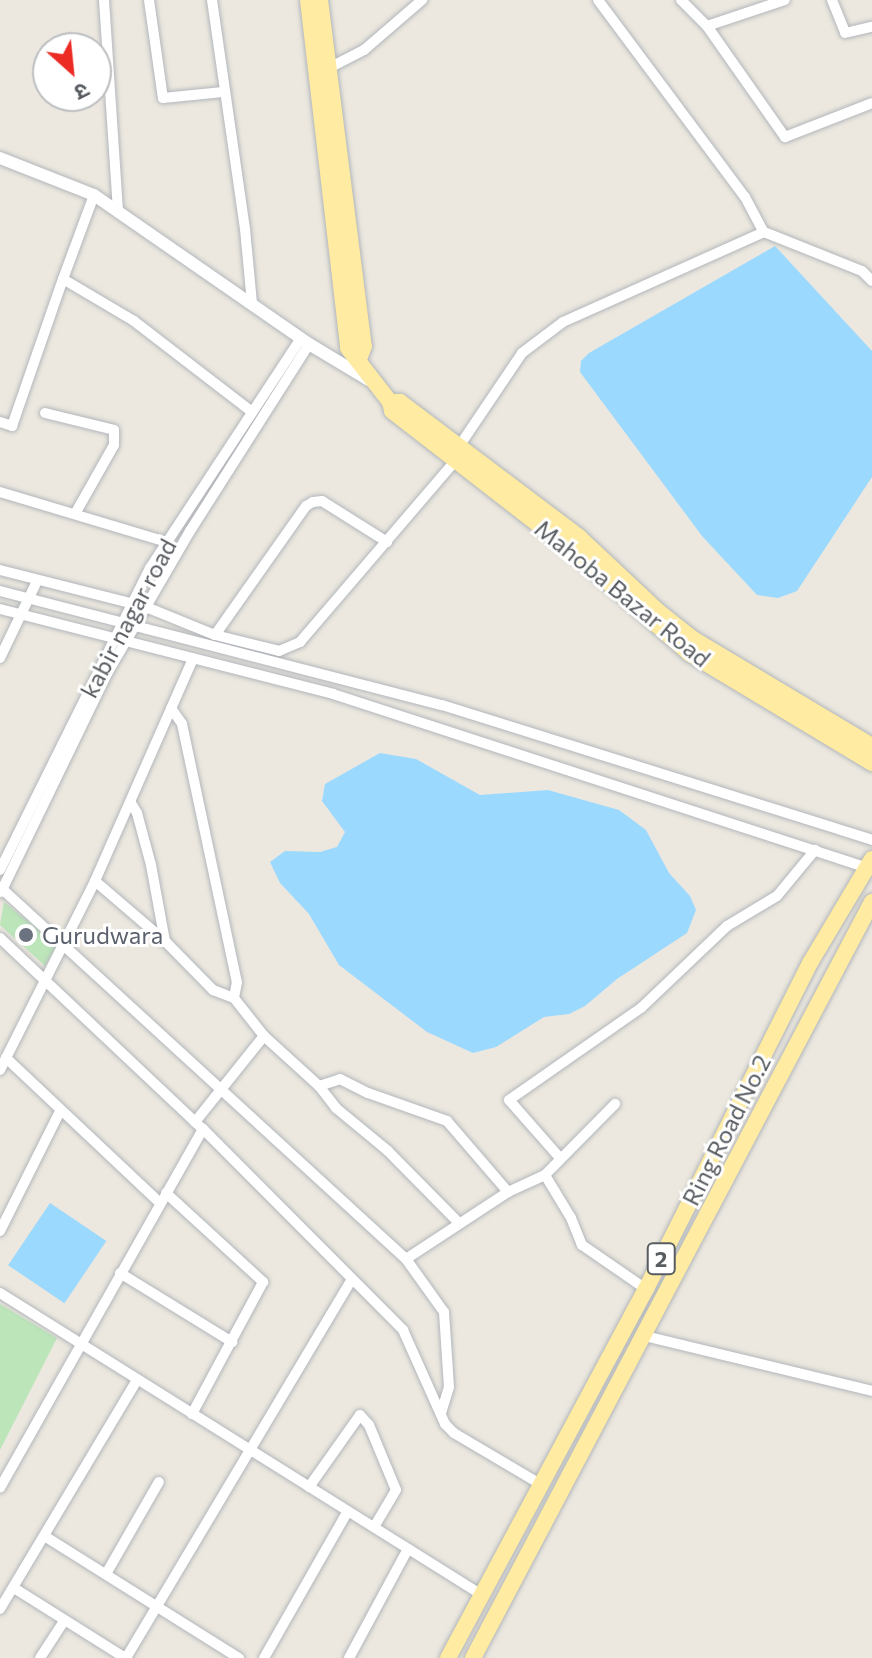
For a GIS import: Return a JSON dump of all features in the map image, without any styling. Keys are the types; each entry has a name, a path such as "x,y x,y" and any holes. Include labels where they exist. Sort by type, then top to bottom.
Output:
{"main road":[{"path":"308,0 348,348 359,359 371,381"},
{"path":"320,0 364,346 359,359"},
{"name":"Mahoba Bazar Road","path":"371,381 390,402 400,402 458,453 579,537 689,653 872,763"},
{"name":"Mahoba Bazar Road","path":"636,600 693,639 872,746"},
{"name":"Ring Road No.2","path":"448,1658 646,1289 810,963 858,877 870,864"},
{"name":"Ring Road No.2","path":"473,1658 872,902"}],"street":[{"path":"104,0 118,210"},
{"path":"149,0 163,98 223,92"},
{"path":"212,0 245,229 252,303"},
{"path":"327,69 364,50 422,0"},
{"path":"598,0 745,197 764,232 862,271 872,281"},
{"path":"681,0 707,26 785,137 872,103"},
{"path":"707,26 785,0"},
{"path":"832,0 845,33 872,27"},
{"name":"Mahoba Bazar Road","path":"0,158 94,195 305,341 371,381"},
{"path":"0,422 12,426 94,195"},
{"path":"0,570 146,607 215,635 279,651 290,649 300,642 387,542 458,453 522,353 563,322 764,232"},
{"path":"63,279 134,321 252,412"},
{"path":"305,341 135,625 120,641 1,890 406,1259 444,1312 449,1387 441,1414"},
{"name":"kabir nagar road","path":"0,870 120,641 123,622 167,542 252,412 305,341"},
{"path":"45,413 114,430 114,445 75,514"},
{"path":"0,492 167,542"},
{"path":"215,635 306,506 322,501 387,542"},
{"path":"0,658 37,581"},
{"path":"0,591 442,705 872,840"},
{"path":"0,609 333,694 815,850 870,864"},
{"path":"0,1070 95,881 193,659"},
{"path":"171,708 182,724 237,982 234,998"},
{"path":"131,803 137,813 151,865 165,941"},
{"path":"560,1158 509,1100 641,1008 727,926 777,896 815,850"},
{"path":"95,881 165,941 213,990 234,998 264,1036 319,1086 336,1108 388,1151 459,1223"},
{"path":"0,938 199,1126 403,1330 441,1414 454,1433 542,1485"},
{"path":"0,1488 163,1198 199,1126 221,1089 264,1036"},
{"path":"6,1058 60,1111 263,1282 192,1414"},
{"path":"319,1086 340,1079 368,1093 447,1121 508,1192"},
{"path":"406,1259 508,1192 545,1175 615,1104"},
{"path":"0,1231 60,1111"},
{"path":"545,1175 571,1218 582,1245 646,1289"},
{"path":"120,1273 232,1342"},
{"path":"14,1588 125,1658 352,1279"},
{"path":"0,1293 482,1595"},
{"path":"645,1336 872,1391"},
{"path":"0,1609 46,1537 137,1380"},
{"path":"309,1487 360,1415 369,1425 396,1490 374,1527"},
{"path":"106,1574 159,1482"},
{"path":"264,1658 348,1511"},
{"path":"46,1537 239,1658"},
{"path":"349,1658 408,1549"},
{"path":"40,1658 64,1621"}],"green space":[{"path":"4,902 57,945 45,966 0,925"},
{"path":"0,1304 57,1338 0,1450"}],"water":[{"path":"775,246 872,351 872,477 797,591 778,598 757,595 702,536 580,372 581,361 589,353"},
{"path":"380,753 416,759 480,795 548,790 619,810 646,830 669,873 690,896 696,910 687,933 617,979 585,1006 569,1014 544,1017 496,1047 473,1053 427,1032 339,965 309,914 280,883 270,862 285,851 320,852 337,847 345,832 322,801 325,784"},
{"path":"50,1203 106,1241 64,1303 8,1265"}],"place":[{"name":"Gurudwara","path":"26,935"}]}
